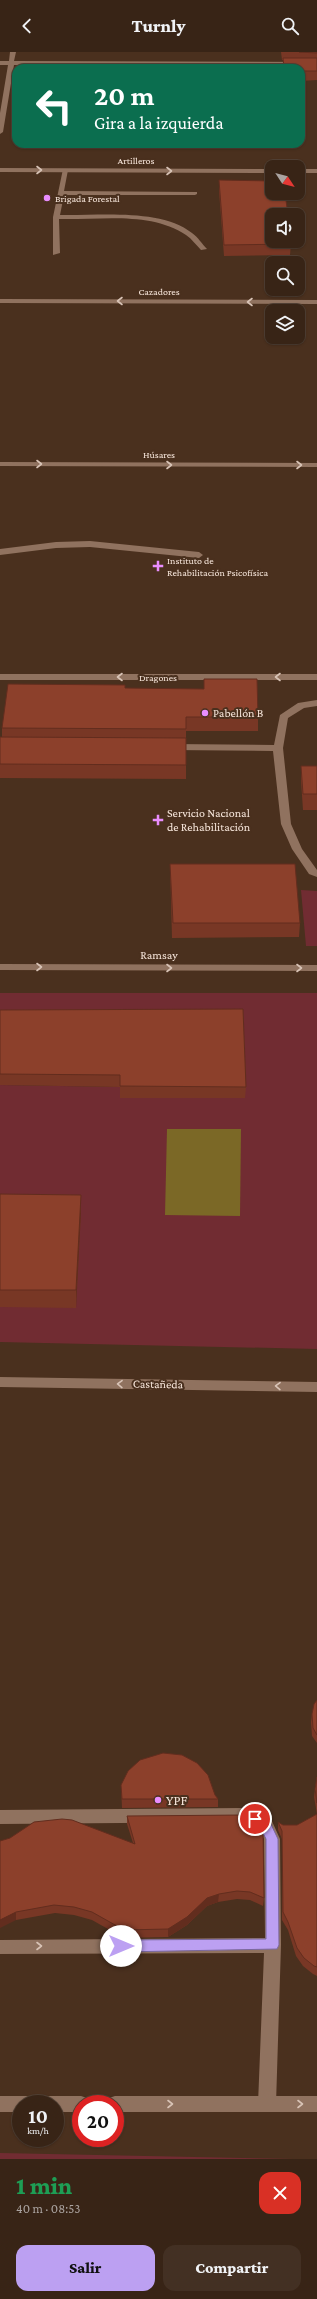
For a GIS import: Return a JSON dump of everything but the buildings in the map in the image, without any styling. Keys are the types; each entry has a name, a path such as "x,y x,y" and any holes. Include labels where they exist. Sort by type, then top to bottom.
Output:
{"street":[{"path":"0,132 13,52"},
{"path":"0,63 317,64"},
{"name":"Artilleros","path":"0,170 265,171"},
{"path":"56,253 56,217 65,170"},
{"path":"305,171 317,171"},
{"path":"60,193 195,193"},
{"path":"56,217 130,218 161,221 188,233 203,249"},
{"name":"Cazadores","path":"0,300 317,302"},
{"name":"Húsares","path":"0,464 317,465"},
{"path":"0,552 56,545 90,544 199,556"},
{"name":"Dragones","path":"0,677 317,677"},
{"path":"317,703 302,705 283,717 278,748 286,824 297,849 317,874"},
{"path":"159,747 278,748"},
{"name":"Ramsay","path":"0,967 317,968"},
{"name":"Castañeda","path":"0,1382 317,1387"},
{"path":"0,1817 244,1815 265,1824 272,1839 273,1945 267,2104"},
{"path":"0,1947 273,1945"},
{"path":"0,2104 72,2104"},
{"path":"124,2104 317,2104"}],"shaded area":[{"path":"301,890 317,891 317,946 306,946"},
{"path":"0,993 317,993 317,1349 0,1342 0,1085 120,1087 120,1098 245,1098 0,1022"},
{"path":"167,1129 241,1129 240,1216 165,1215"},
{"path":"0,2153 294,2159 0,2159"}],"place":[{"name":"Brigada Forestal","path":"47,198"},
{"name":"Instituto de Rehabilitación Psicofísica","path":"158,566"},
{"name":"Pabellón B","path":"205,713"},
{"name":"Servicio Nacional de Rehabilitación","path":"158,820"},
{"name":"YPF","path":"158,1800"}],"route":[{"path":"121,1946 273,1945 272,1839 265,1824 255,1819"}]}
